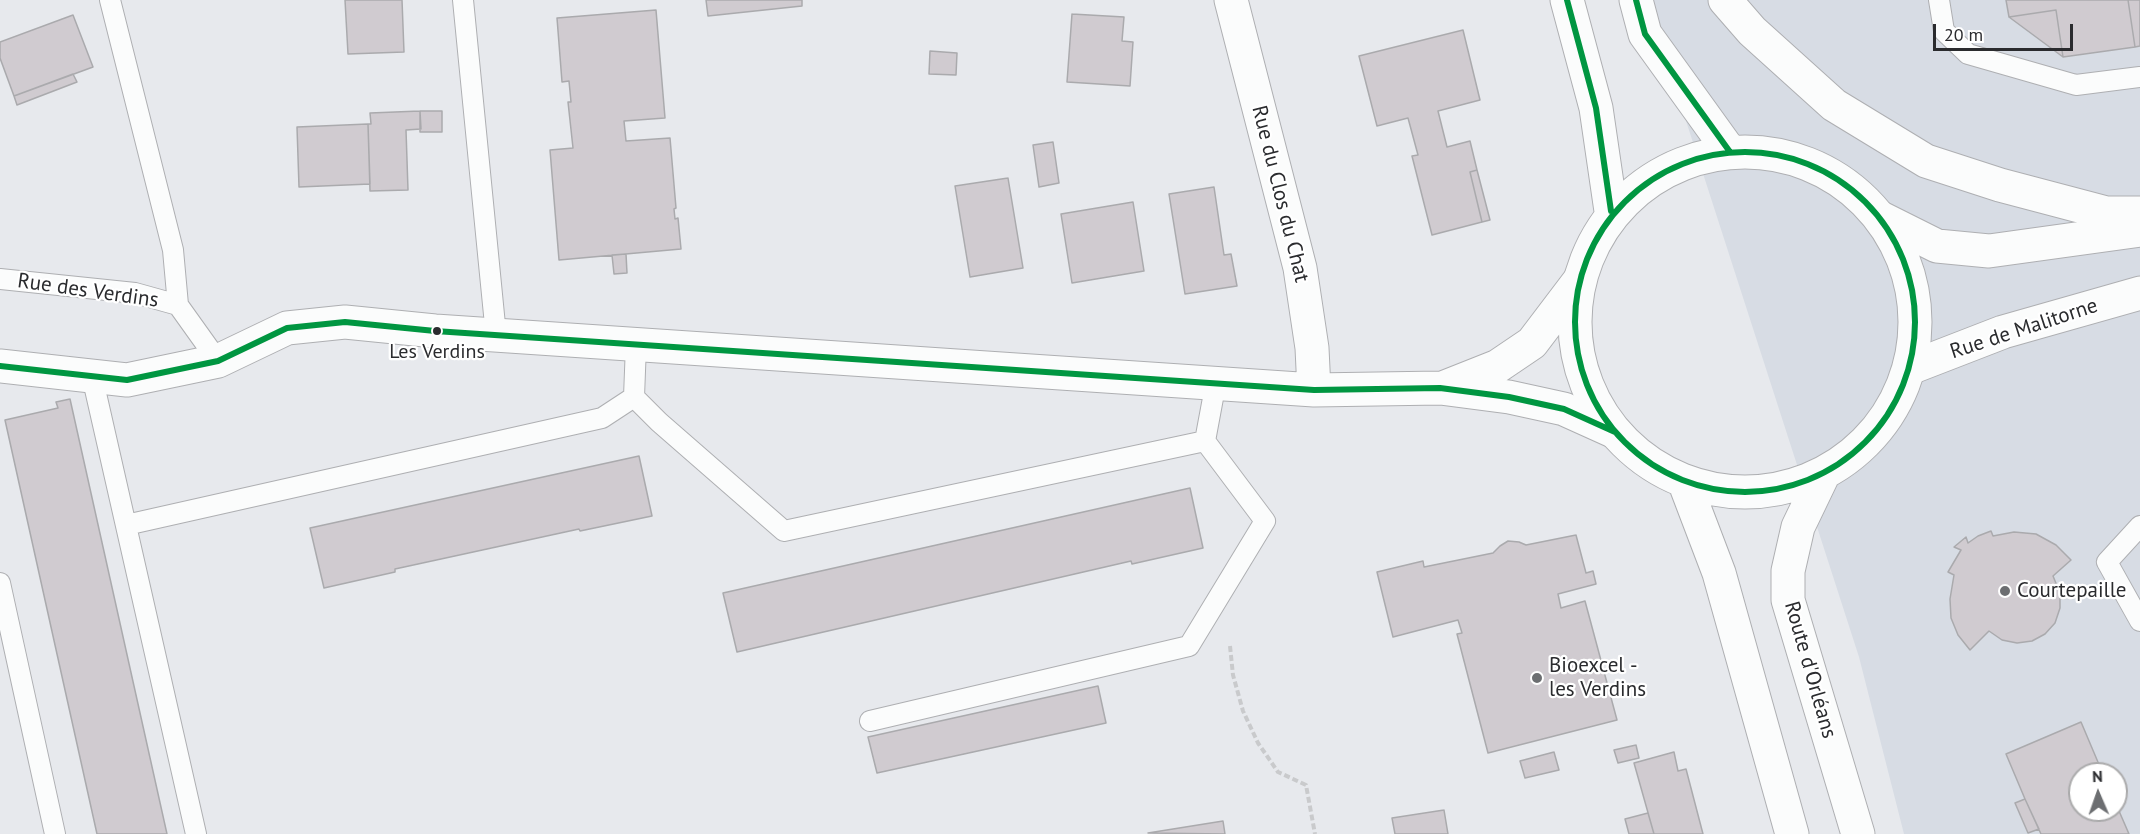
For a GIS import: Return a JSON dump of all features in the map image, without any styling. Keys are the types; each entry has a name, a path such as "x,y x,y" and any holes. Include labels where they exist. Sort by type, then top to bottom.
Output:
{"main road":[{"name":"Rue du Clos du Chat","path":"1231,0 1300,268 1312,348 1314,390"},
{"path":"1567,0 1596,108 1611,211"},
{"path":"1636,0 1645,34 1730,152"},
{"path":"1725,0 1752,31 1834,105 1926,161 2000,185 2106,213 2140,213"},
{"path":"1440,388 1497,366 1532,343 1579,280 1611,211 1640,187 1680,163 1730,152 1787,156 1839,179 1881,218 1937,246 1989,251 2140,230"},
{"path":"1579,280 1575,334 1586,386 1615,432 1647,462 1684,481 1731,492 1779,489 1824,473 1862,446 1891,410 1910,368 1916,316 1906,264 1881,218"},
{"name":"Rue de Malitorne","path":"1910,368 2003,332 2140,293"},
{"path":"0,366 127,380 219,361 287,328 345,322 636,345 1314,390 1440,388 1509,397 1564,409 1615,432"},
{"name":"Route d'Orléans","path":"1824,473 1798,527 1788,571 1788,600 1858,834"},
{"path":"1684,481 1719,573 1792,834"}],"lane":[{"path":"110,0 173,250 178,305"},
{"path":"463,0 496,335"},
{"path":"1939,0 1944,31 1968,54 2076,85 2140,78"},
{"name":"Rue des Verdins","path":"0,279 135,293 178,305 219,361"},
{"path":"636,345 634,397 659,422 784,531 1205,441"},
{"path":"92,376 196,834"},
{"path":"870,721 1189,646 1265,521 1205,441 1216,382"},
{"path":"126,525 602,418 634,397"},
{"path":"2140,525 2107,562 2140,621"},
{"path":"0,583 55,834"}],"path":[{"path":"1217,599 1228,621 1233,675 1243,711 1258,743 1278,772 1306,785 1315,834"}],"shaded area":[{"path":"1647,0 2140,0 2140,834 1904,834 1859,657"}],"building":[{"path":"345,0 402,0 404,52 348,54"},
{"path":"706,0 802,0 802,6 708,16"},
{"path":"2006,0 2128,0 2135,47 2063,57 2056,10 2009,17"},
{"path":"2128,0 2140,0 2140,46 2135,47"},
{"path":"656,10 665,118 624,121 626,141 670,138 676,208 674,209 675,219 678,218 681,249 559,260 550,150 573,148 568,102 571,102 569,81 562,82 557,18"},
{"path":"2056,10 2063,57 2009,17"},
{"path":"1072,14 1124,17 1122,41 1133,42 1130,86 1067,82"},
{"path":"73,15 93,67 14,96 0,58 0,42"},
{"path":"1463,30 1480,100 1438,111 1447,147 1470,141 1477,170 1470,172 1482,222 1432,235 1412,156 1418,155 1408,118 1377,126 1359,56"},
{"path":"930,51 957,53 956,75 929,74"},
{"path":"73,74 77,82 17,105 14,96"},
{"path":"420,111 421,129 406,130 408,190 370,191 368,124 371,124 370,113"},
{"path":"420,111 442,111 442,132 420,132"},
{"path":"368,124 370,184 299,187 297,127"},
{"path":"1053,142 1059,183 1039,187 1033,145"},
{"path":"1477,170 1490,220 1482,222 1470,172"},
{"path":"1008,178 1023,268 970,277 955,186"},
{"path":"1214,187 1224,255 1231,254 1237,286 1185,294 1169,194"},
{"path":"1133,202 1144,271 1072,283 1061,214"},
{"path":"626,254 627,273 614,274 612,255"},
{"path":"70,399 167,834 97,834 5,420 58,408 56,402"},
{"path":"639,456 652,516 580,531 579,529 395,569 395,572 324,588 310,528"},
{"path":"1190,488 1203,548 1132,564 1131,561 737,652 723,593"},
{"name":"Courtepaille","path":"1991,531 1993,536 2014,532 2036,534 2056,545 2071,560 2053,576 2060,593 2060,608 2055,623 2045,634 2032,641 2017,643 2002,640 1989,631 1970,650 1958,635 1951,618 1950,599 1954,575 1948,572 1961,550 1954,547 1966,537 1968,543"},
{"name":"Bioexcel - les Verdins","path":"1576,535 1586,573 1593,571 1596,584 1558,594 1561,608 1585,601 1617,720 1488,753 1457,634 1462,633 1458,620 1393,637 1377,572 1423,561 1424,567 1493,553 1508,541 1526,545"},
{"path":"1098,686 1106,723 877,773 868,737"},
{"path":"2081,722 2098,762 2068,762 2068,822 2124,822 2129,834 2041,834 2006,754"},
{"path":"1636,745 1639,758 1618,763 1614,750"},
{"path":"1554,752 1559,770 1525,778 1520,761"},
{"path":"1674,752 1678,771 1686,769 1703,834 1654,834 1634,763"},
{"path":"2025,799 2039,829 2028,833 2015,803"},
{"path":"1444,810 1448,834 1395,834 1392,818"},
{"path":"1648,813 1654,834 1629,834 1625,819"},
{"path":"1223,821 1225,834 1148,833"}],"transit line":[{"path":"1567,0 1596,108 1611,211"},
{"path":"1636,0 1645,34 1730,152"},
{"path":"1745,152 1778,156 1810,165 1839,181 1865,202 1886,228 1902,257 1911,289 1915,322 1911,355 1902,387 1886,416 1865,442 1839,463 1810,479 1778,488 1745,492 1712,488 1680,479 1651,463 1625,442 1604,416 1588,387 1579,355 1575,322 1579,289 1588,257 1604,228 1625,202 1651,181 1680,165 1712,156 1745,152"},
{"path":"0,366 127,380 218,361 287,328 345,322 435,331 1314,390 1440,388 1509,397 1564,409 1615,432"}],"place":[{"name":"Les Verdins","path":"437,331"},
{"name":"Courtepaille","path":"2005,591"},
{"name":"Bioexcel - les Verdins","path":"1537,678"}]}
